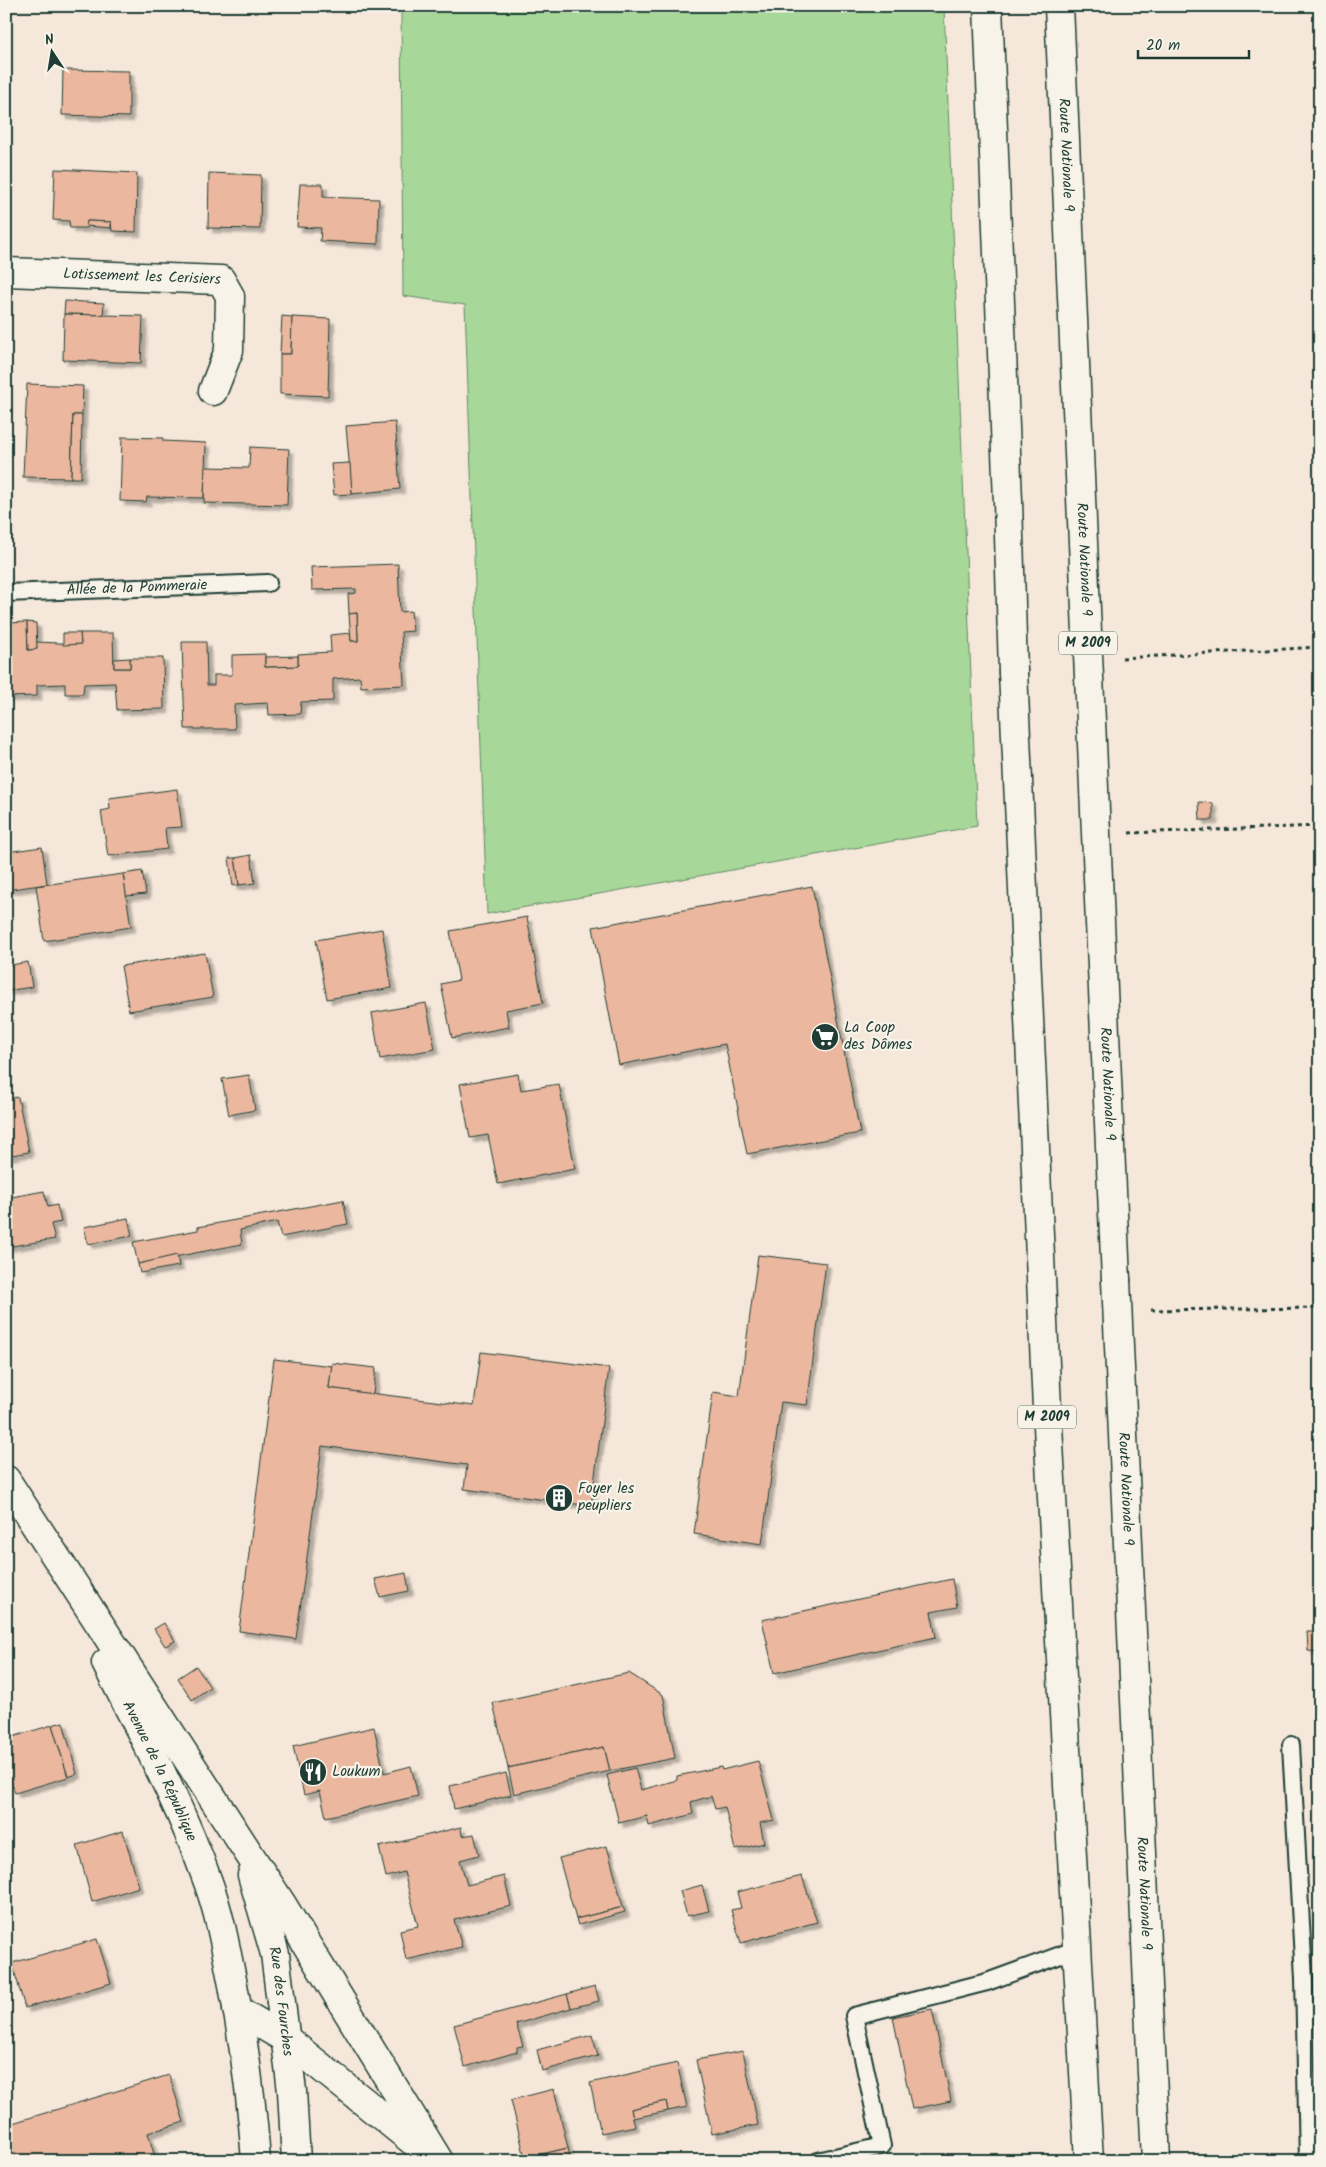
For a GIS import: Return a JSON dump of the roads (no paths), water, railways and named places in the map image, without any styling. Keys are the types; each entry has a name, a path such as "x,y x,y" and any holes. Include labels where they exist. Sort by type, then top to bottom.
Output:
{"main road":[{"name":"M 2009","path":"988,6 1013,672 1047,1408 1089,2161"},
{"name":"Route Nationale 9","path":"1059,6 1156,2161"},
{"name":"Lotissement les Cerisiers","path":"6,272 221,280 230,296 229,350 213,391"},
{"name":"Avenue de la République","path":"6,1480 244,1847 439,2161"},
{"name":"Avenue de la République","path":"47,1545 168,1788 208,1882 223,1936 238,2010"},
{"name":"Rue des Fourches","path":"244,1847 275,1954 292,2091 296,2161"},
{"path":"238,2010 286,2040 439,2161"},
{"path":"238,2010 253,2114 256,2161"}],"lane":[{"name":"Allée de la Pommeraie","path":"6,593 268,583"},
{"path":"1291,1745 1314,2093 1308,2161"},
{"path":"818,2161 882,2146 854,2016 987,1982 1076,1949"}],"place":[{"name":"La Coop des Dômes","path":"825,1037"},
{"name":"Foyer les peupliers","path":"559,1498"},
{"name":"Loukum","path":"313,1772"}]}
